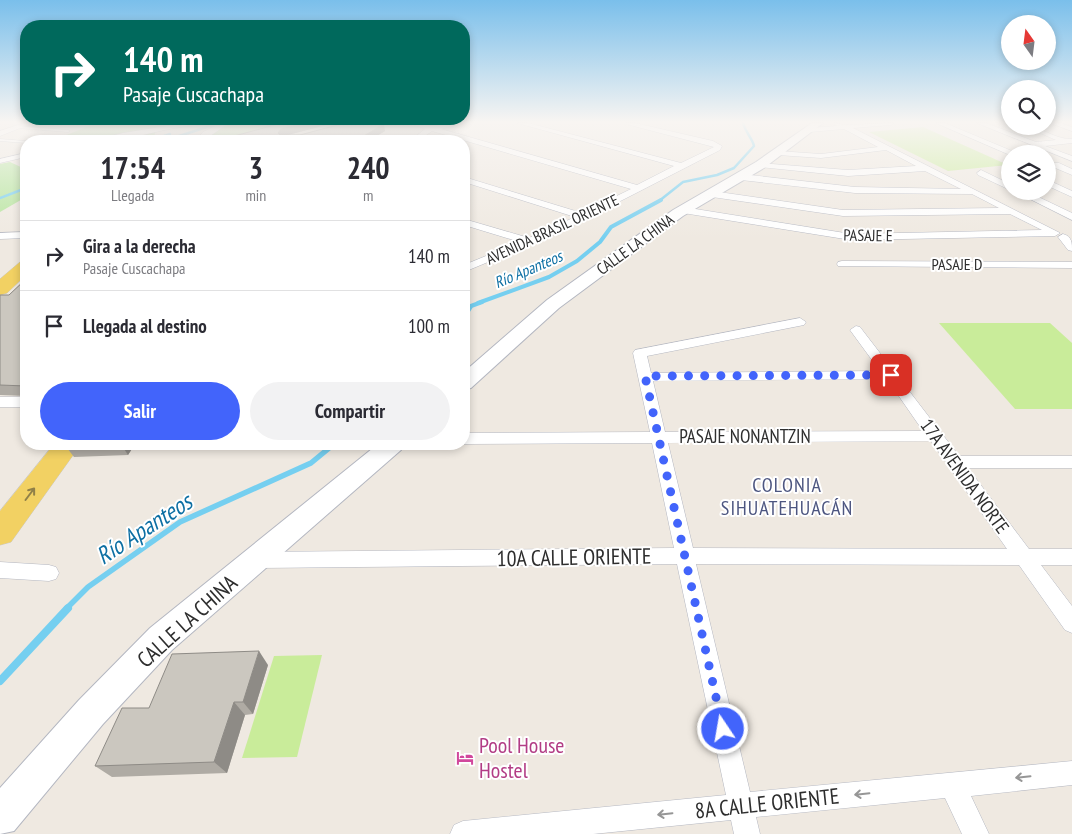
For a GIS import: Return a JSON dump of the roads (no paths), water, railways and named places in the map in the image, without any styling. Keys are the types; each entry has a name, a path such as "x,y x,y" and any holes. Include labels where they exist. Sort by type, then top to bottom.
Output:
{"main road":[{"name":"CALLE LA CHINA","path":"470,378 553,304 683,210 765,162"},
{"path":"0,289 20,271"},
{"path":"0,533 63,450"},
{"name":"CALLE LA CHINA","path":"0,817 91,712 161,639 386,450"}],"street":[{"path":"546,162 638,188"},
{"path":"667,162 682,166"},
{"name":"AVENIDA BRASIL ORIENTE","path":"470,266 556,230 690,162"},
{"path":"915,162 1063,236 1072,248"},
{"path":"760,165 848,173 927,168"},
{"path":"1056,165 1072,172"},
{"path":"981,173 1001,183"},
{"path":"741,177 855,190 975,192"},
{"path":"470,181 583,216"},
{"path":"1056,186 1072,194"},
{"path":"712,194 843,213 1012,211"},
{"path":"1037,200 1072,217"},
{"name":"PASAJE E","path":"683,210 851,237 1063,236"},
{"path":"470,224 528,241"},
{"path":"0,236 20,235"},
{"name":"PASAJE D","path":"842,264 1072,265"},
{"path":"747,834 640,353 800,322"},
{"name":"17A AVENIDA NORTE","path":"856,330 1072,623"},
{"path":"645,376 891,375"},
{"path":"0,402 20,402"},
{"name":"PASAJE NONANTZIN","path":"470,438 936,436"},
{"path":"955,462 1072,462"},
{"name":"10A CALLE ORIENTE","path":"257,560 685,556 1072,557"},
{"path":"0,570 49,573"},
{"name":"8A CALLE ORIENTE","path":"463,834 1072,772"},
{"path":"952,785 976,834"}],"waterway":[{"name":"Río Apanteos","path":"659,201 683,182 717,175 734,168 740,162"},
{"path":"0,198 20,190"},
{"name":"Río Apanteos","path":"478,303 549,277 577,261 600,242 611,227 661,200"},
{"name":"Río Apanteos","path":"470,308 482,302"},
{"name":"Río Apanteos","path":"66,609 88,587 180,522 311,463 327,450"},
{"name":"Río Apanteos","path":"0,681 68,608"}],"place":[{"name":"Pool House Hostel","path":"465,758"}],"district":[{"name":"COLONIA SIHUATEHUACÁN","path":"787,496"}]}
